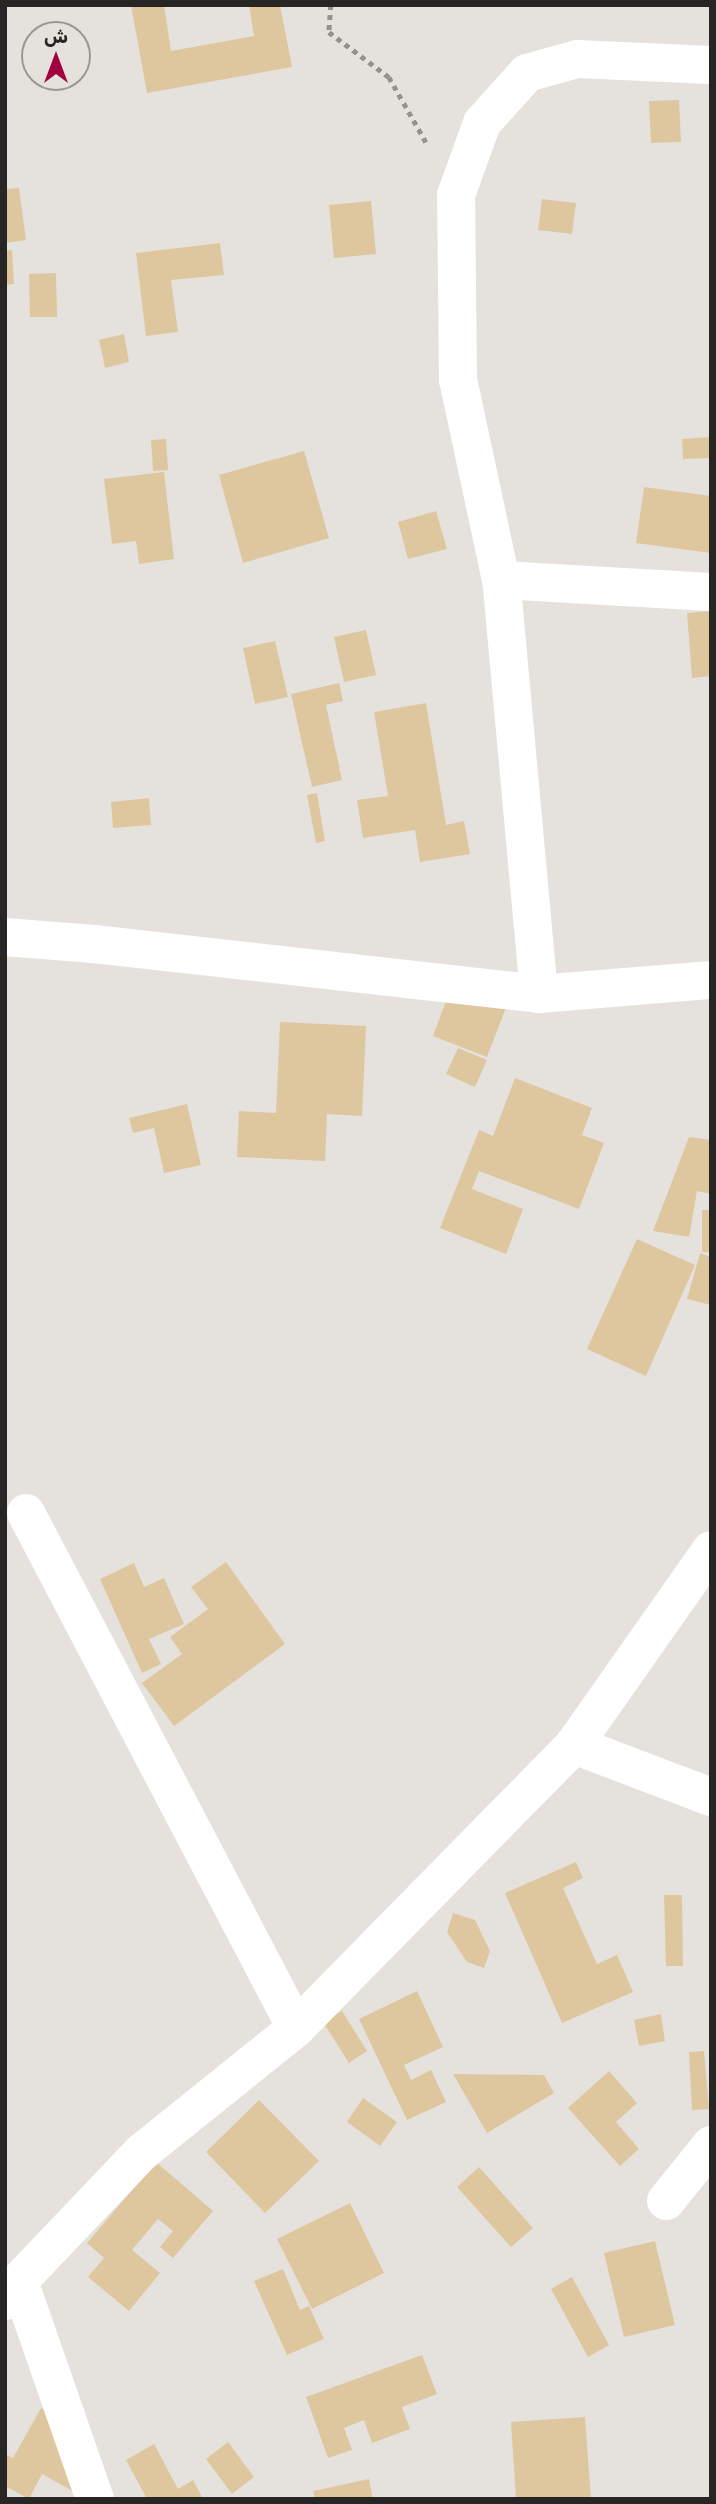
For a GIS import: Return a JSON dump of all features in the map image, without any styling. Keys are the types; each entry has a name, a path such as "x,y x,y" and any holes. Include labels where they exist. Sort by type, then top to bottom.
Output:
{"street":[{"path":"539,994 501,580 458,380 456,195 482,123 527,73 577,59 711,65"},
{"path":"501,580 711,592"},
{"path":"5,937 107,945 539,994 711,980"},
{"path":"26,1513 296,2028"},
{"path":"95,2499 12,2291 142,2151 296,2028 574,1745 711,1549"},
{"path":"574,1745 711,1797"},
{"path":"666,2201 711,2145"}],"path":[{"path":"331,5 329,32 389,77 456,195"}],"building":[{"path":"131,5 164,5 171,51 254,36 249,5 280,5 292,67 147,93"},
{"path":"679,100 681,142 651,143 649,101"},
{"path":"19,188 26,240 5,243 5,189"},
{"path":"542,199 576,203 572,234 538,230"},
{"path":"371,201 376,254 334,258 329,205"},
{"path":"220,243 224,275 171,280 178,332 146,336 136,253"},
{"path":"12,250 14,284 5,285 5,251"},
{"path":"56,273 57,317 30,317 29,274"},
{"path":"124,334 129,362 105,368 99,340"},
{"path":"711,437 711,458 683,459 682,439"},
{"path":"166,439 168,470 153,471 151,440"},
{"path":"304,451 329,538 243,563 219,475"},
{"path":"164,472 174,559 139,564 136,541 112,544 104,479"},
{"path":"644,487 711,496 711,553 636,543"},
{"path":"436,511 447,549 408,559 398,522"},
{"path":"711,611 711,676 692,678 687,613"},
{"path":"366,630 376,675 344,682 334,637"},
{"path":"275,641 288,697 255,704 243,648"},
{"path":"339,683 343,701 326,705 342,780 312,787 291,694"},
{"path":"426,703 446,825 464,821 470,854 420,862 415,830 363,838 357,800 388,796 374,712"},
{"path":"317,793 325,841 316,843 307,795"},
{"path":"149,798 151,825 113,828 111,802"},
{"path":"452,985 507,1005 487,1057 433,1036"},
{"path":"280,1022 366,1026 362,1116 327,1114 325,1161 237,1157 239,1111 276,1113"},
{"path":"458,1048 487,1060 475,1087 446,1074"},
{"path":"515,1078 592,1108 582,1135 604,1143 579,1209 479,1171 472,1189 523,1209 506,1254 440,1228 479,1130 493,1136"},
{"path":"187,1104 201,1165 164,1173 154,1128 133,1133 129,1118"},
{"path":"689,1137 711,1140 711,1194 697,1191 689,1237 653,1231"},
{"path":"702,1210 711,1210 711,1252 702,1252"},
{"path":"637,1239 695,1265 646,1376 587,1349"},
{"path":"700,1253 711,1257 711,1305 687,1299"},
{"path":"226,1562 285,1644 174,1726 142,1683 182,1654 170,1637 208,1609 191,1587"},
{"path":"134,1563 144,1587 164,1578 184,1624 149,1639 161,1664 142,1673 100,1579"},
{"path":"576,1862 583,1878 563,1888 597,1964 617,1955 633,1992 562,2023 505,1893"},
{"path":"664,1895 682,1895 683,1966 666,1966"},
{"path":"453,1913 475,1920 490,1951 484,1968 467,1962 447,1932"},
{"path":"417,1991 443,2047 404,2065 411,2080 431,2070 446,2102 407,2120 359,2019"},
{"path":"342,2011 367,2051 349,2063 323,2022"},
{"path":"661,2014 665,2041 639,2046 634,2020"},
{"path":"704,2051 709,2109 692,2110 689,2052"},
{"path":"609,2071 637,2103 616,2122 639,2149 620,2166 568,2108"},
{"path":"453,2074 544,2075 554,2093 487,2133"},
{"path":"363,2098 397,2122 380,2146 347,2122"},
{"path":"259,2100 319,2161 265,2213 206,2152"},
{"path":"156,2162 213,2211 173,2258 160,2247 173,2231 158,2219 132,2250 160,2273 129,2311 88,2277 104,2258 87,2243"},
{"path":"479,2167 533,2228 511,2247 457,2187"},
{"path":"350,2203 384,2273 312,2309 277,2239"},
{"path":"655,2241 675,2325 624,2337 604,2253"},
{"path":"283,2269 300,2310 309,2306 324,2339 287,2355 254,2281"},
{"path":"572,2277 609,2345 588,2357 551,2289"},
{"path":"422,2355 437,2394 402,2407 410,2429 372,2443 364,2420 344,2428 352,2450 328,2458 306,2397"},
{"path":"41,2408 59,2419 76,2493 42,2474 29,2499 5,2486 5,2454 13,2458"},
{"path":"585,2417 591,2499 516,2499 511,2422"},
{"path":"228,2442 254,2477 232,2494 206,2459"},
{"path":"154,2444 178,2489 193,2480 203,2499 147,2499 126,2460"},
{"path":"369,2479 373,2499 315,2499 313,2491"}]}
